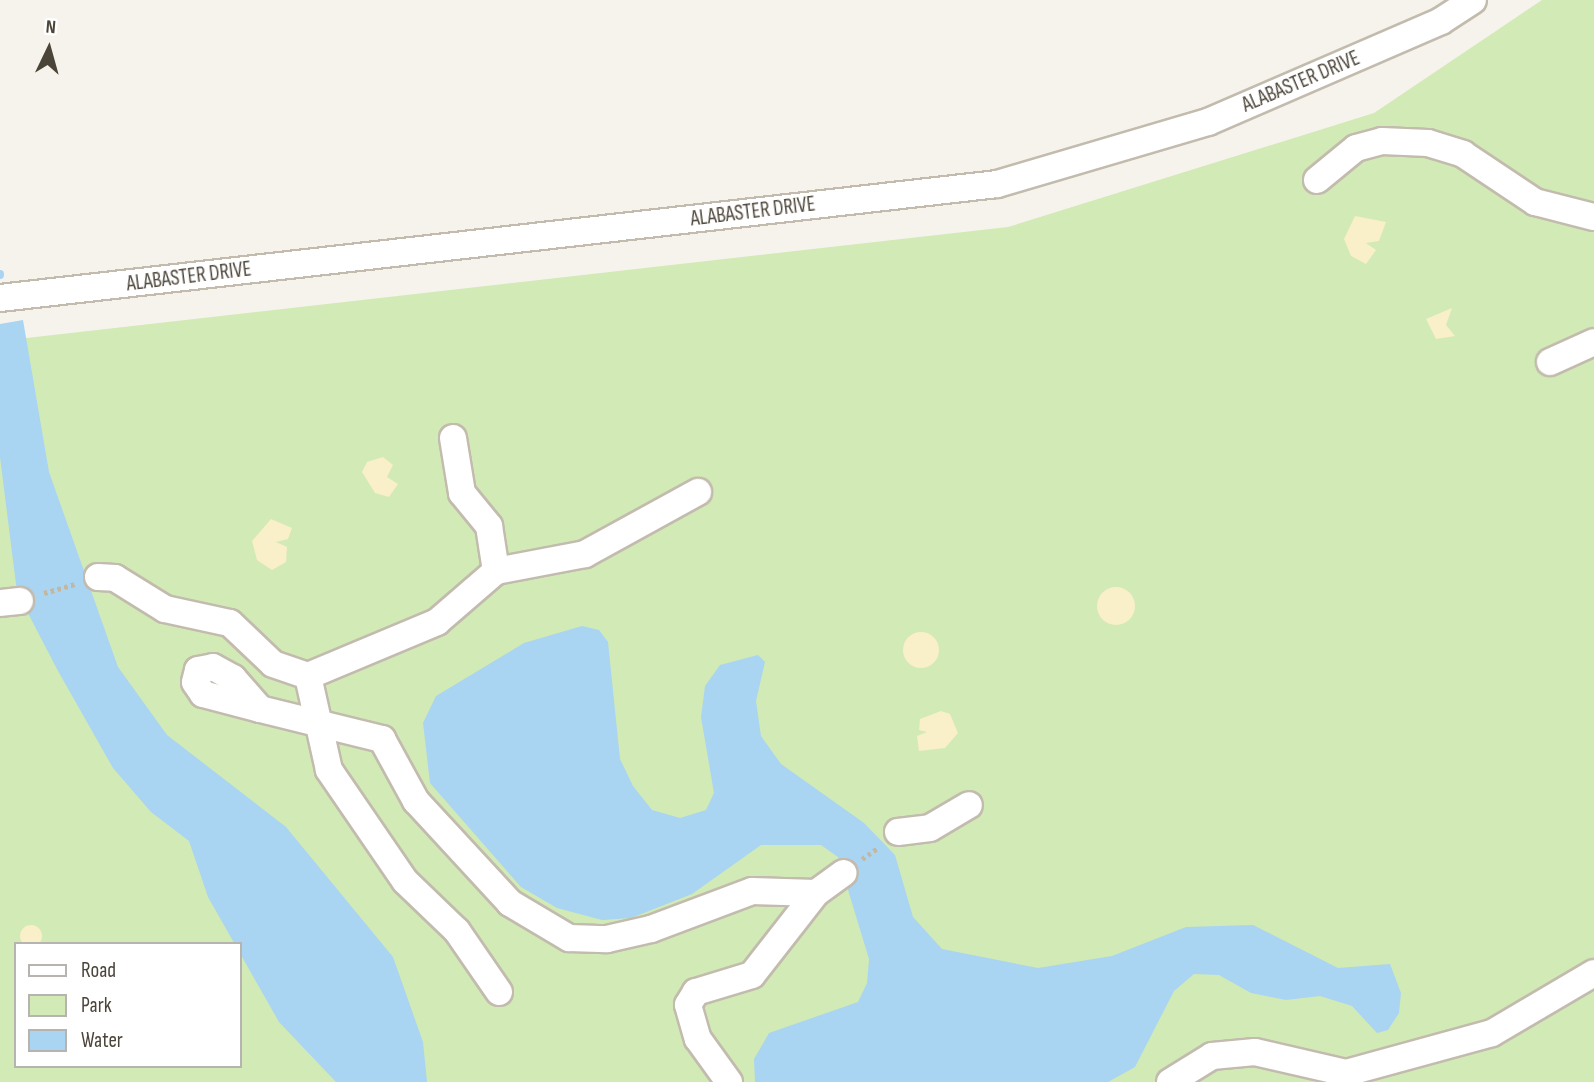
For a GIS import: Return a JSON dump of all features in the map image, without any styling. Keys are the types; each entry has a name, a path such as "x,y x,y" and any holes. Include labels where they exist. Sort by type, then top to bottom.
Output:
{"street":[{"name":"ALABASTER DRIVE","path":"0,298 997,184 1208,122 1441,21 1473,0"},
{"path":"1317,180 1356,148 1382,141 1429,144 1463,154 1535,202 1594,217"},
{"path":"1550,362 1594,342"},
{"path":"453,438 462,493 489,526 496,571"},
{"path":"98,577 114,578 165,609 230,623 273,664 308,676 437,622 496,571 585,554 698,492"},
{"path":"308,676 329,770 368,819 386,856 484,964 499,992"},
{"path":"260,709 318,727 382,739 416,801 510,903 569,938 607,939 650,929 752,891 816,893"},
{"path":"898,832 930,828 969,805"},
{"path":"729,1082 694,1032 688,1005 696,992 752,975 816,893 844,873"},
{"path":"1170,1082 1212,1056 1255,1052 1346,1073 1492,1033 1594,973"}],"path":[{"path":"10,602 98,577"},
{"path":"844,873 898,832"}],"green space":[{"path":"1542,0 1594,0 1594,1082 0,1082 0,341 1008,227 1374,113"}],"sand":[{"path":"1355,216 1386,222 1379,241 1366,243 1376,250 1366,264 1351,256 1344,239"},
{"path":"1452,308 1446,325 1455,336 1436,339 1426,319"},
{"path":"383,457 393,465 387,477 398,484 389,497 375,493 362,472 367,462"},
{"path":"271,519 292,528 288,539 276,542 287,547 286,562 272,570 257,560 252,541"},
{"path":"1116,587 1130,592 1135,606 1130,620 1116,625 1102,620 1097,606 1102,592"},
{"path":"921,632 934,637 939,650 934,663 921,668 908,663 903,650 908,637"},
{"path":"941,711 950,714 958,733 945,748 919,751 917,736 927,732 919,730 920,719"},
{"path":"27,926 35,926 41,932 39,942 21,940 21,932"}],"water":[{"path":"23,320 49,472 118,667 167,735 286,827 393,957 423,1042 427,1082 336,1082 279,1022 242,957 242,942 234,942 208,897 189,841 151,812 113,768 58,671 17,592 0,457 0,324"},
{"path":"582,626 599,630 608,642 620,759 633,786 652,810 680,818 706,810 714,793 701,717 705,686 720,665 758,655 765,662 756,701 761,736 781,764 864,823 895,855 913,917 942,949 1038,968 1112,956 1186,927 1253,925 1338,968 1390,964 1401,993 1399,1013 1388,1030 1377,1033 1352,1006 1320,996 1286,1000 1251,993 1219,975 1194,974 1174,991 1135,1067 1108,1082 755,1082 754,1059 769,1033 858,1002 867,983 869,959 838,857 821,845 761,845 692,894 631,918 602,920 557,908 521,887 430,783 423,723 436,696 524,643"}]}
